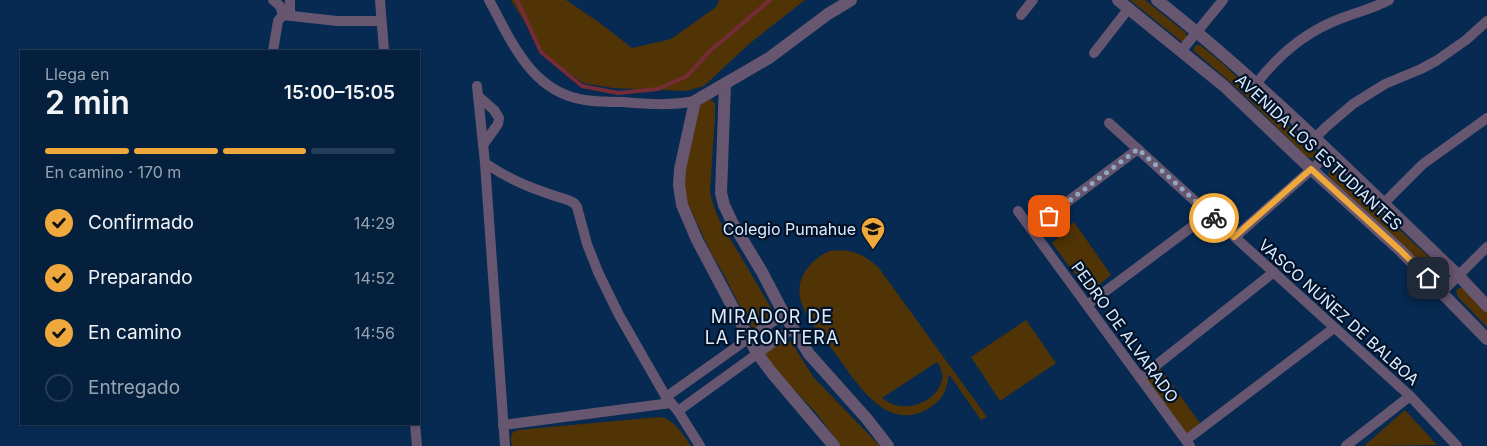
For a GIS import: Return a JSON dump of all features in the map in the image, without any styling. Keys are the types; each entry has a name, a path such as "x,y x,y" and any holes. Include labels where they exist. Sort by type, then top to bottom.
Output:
{"street":[{"path":"273,0 286,15"},
{"path":"286,15 290,0"},
{"path":"380,0 384,50"},
{"path":"489,0 523,62 539,78 559,91 584,100 658,104 681,104 695,101 768,58 828,14 851,0"},
{"path":"1021,15 1033,0"},
{"name":"AVENIDA LOS ESTUDIANTES","path":"1118,0 1224,86 1400,250 1487,339"},
{"name":"AVENIDA LOS ESTUDIANTES","path":"1157,0 1257,84 1459,276 1487,306"},
{"path":"1182,50 1223,0"},
{"path":"1257,84 1287,50 1312,33 1341,18 1372,8 1389,0"},
{"path":"1094,53 1129,8"},
{"path":"273,50 278,20 286,15 337,21 381,21"},
{"path":"1314,138 1353,104 1385,84 1436,61 1466,40 1487,21"},
{"path":"725,84 721,193 724,205 784,314 809,354 867,419 888,446"},
{"path":"483,145 498,124 499,118 477,91 483,145 485,163 504,446"},
{"path":"695,101 680,169 679,184 682,205 697,240 757,353 834,446"},
{"path":"1384,204 1423,164 1487,118"},
{"name":"VASCO NÚÑEZ DE BALBOA","path":"1110,123 1410,396 1457,446"},
{"path":"1031,229 1138,149"},
{"path":"1234,237 1330,153"},
{"path":"485,163 500,174 521,184 574,203 577,207 587,244 598,272 619,315 668,400 678,411 700,446"},
{"name":"PEDRO DE ALVARADO","path":"1018,211 1188,443"},
{"path":"1087,305 1209,214"},
{"path":"1442,292 1487,247"},
{"path":"1140,378 1274,272"},
{"path":"503,425 668,400 749,338 784,314"},
{"path":"678,411 793,328"},
{"path":"1188,443 1334,328"},
{"path":"1346,446 1410,396"},
{"path":"415,425 417,446"}],"shaded area":[{"path":"511,0 566,0 632,48 671,39 716,7 719,0 805,0 749,44 704,86 686,91 613,88 583,83 545,55"},
{"path":"1130,0 1145,0 1186,33 1187,40 1182,42"},
{"path":"1196,45 1200,45 1221,62 1318,153 1318,158 1315,160 1306,156 1237,88 1193,50"},
{"path":"711,99 715,104 710,191 714,208 774,313 774,316 757,329 750,326 711,253 688,204 685,193 685,172 700,103"},
{"path":"1333,168 1443,270 1444,275 1437,278 1332,180 1328,175 1329,171"},
{"path":"1074,222 1111,275 1089,293 1052,243"},
{"path":"830,251 851,251 862,255 878,267 987,417 981,420 949,374 943,395 926,410 911,415 897,414 884,409 872,400 814,326 800,300 800,282 808,267","holes":["937,362 942,372 941,382 936,392 918,404 906,406 894,404 882,398"]},
{"path":"1462,288 1487,313 1487,327 1458,297 1456,291"},
{"path":"1026,320 1056,363 1000,401 971,357"},
{"path":"784,340 791,342 814,378 880,446 841,446 817,414 770,364 766,352"},
{"path":"1160,368 1202,426 1187,436 1145,379"},
{"path":"1405,410 1437,445 1364,446"},
{"path":"659,417 669,420 674,424 691,446 512,446 512,434 517,430"}],"waterway":[{"path":"517,0 541,52 582,86 618,93 658,89 687,76 710,51 770,0"}],"way so far":[{"path":"1049,216 1138,149 1214,218"}],"place":[{"name":"Colegio Pumahue","path":"873,250"}],"district":[{"name":"MIRADOR DE LA FRONTERA","path":"772,327"}],"route":[{"path":"1214,218 1234,237 1311,169 1428,278"}]}
